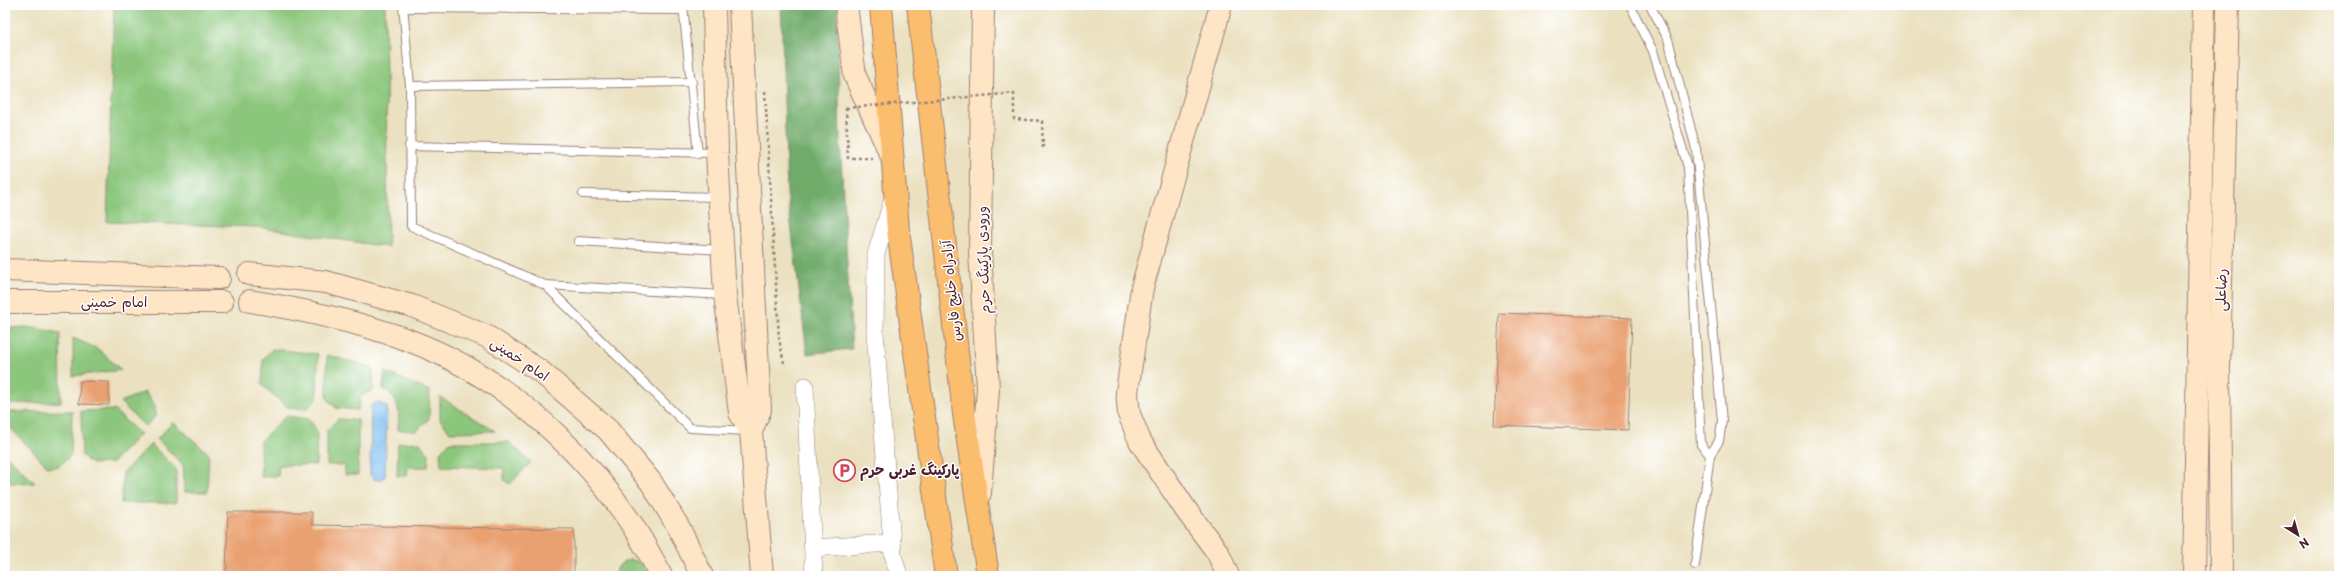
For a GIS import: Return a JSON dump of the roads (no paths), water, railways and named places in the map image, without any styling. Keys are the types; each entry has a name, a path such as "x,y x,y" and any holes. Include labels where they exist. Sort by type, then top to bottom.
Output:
{"highway":[{"path":"881,5 898,230 946,576"},
{"name":"آزادراه خلیج فارس","path":"918,5 964,414 988,576"}],"street":[{"path":"714,5 708,153 720,197 725,295 740,413 751,431 762,576"},
{"path":"740,5 760,410 751,431"},
{"path":"846,5 855,76 893,159"},
{"path":"1221,5 1142,288 1127,392 1129,414 1140,441 1186,510 1218,553 1228,576"},
{"name":"رضاعلی","path":"2194,576 2204,5"},
{"name":"رضاعلی","path":"2221,576 2219,365 2228,5"},
{"name":"ورودی پارکینگ حرم","path":"979,515 988,389 980,252 983,6"},
{"path":"895,191 876,254 875,333 892,543 899,576"},
{"name":"امام خمینی","path":"5,270 219,278"},
{"path":"250,301 255,290 255,284 245,270 228,270 219,278 217,290 222,302 236,307 250,301 313,311 409,340 475,373 515,400 553,431 599,480 639,536 661,576"},
{"name":"امام خمینی","path":"249,274 326,282 412,306 486,336 540,370 608,430 651,482 679,528 702,576"},
{"name":"امام خمینی","path":"5,302 222,302"},
{"path":"805,386 814,576"},
{"path":"813,548 892,543"}],"lane":[{"path":"1630,5 1653,51 1688,168 1702,445 1710,455"},
{"path":"1650,5 1668,39 1696,149 1722,421 1719,441 1710,455 1695,565"},
{"path":"409,146 708,153 692,82 683,7 403,7 410,86 409,146 411,226 545,285 725,295"},
{"path":"410,86 692,82"},
{"path":"583,194 720,197"},
{"path":"578,241 722,250"},
{"path":"545,285 690,428 751,431"}],"water":[{"path":"377,402 387,407 385,477 379,480 373,479 370,474 371,406"}],"place":[{"name":"پارکینگ غربی حرم","path":"845,470"}]}
